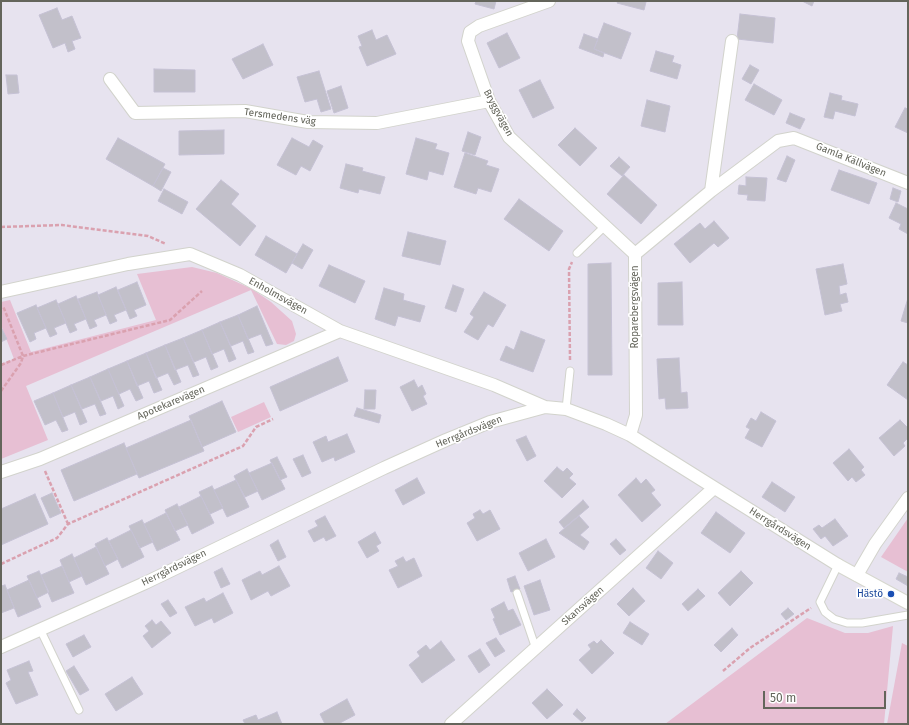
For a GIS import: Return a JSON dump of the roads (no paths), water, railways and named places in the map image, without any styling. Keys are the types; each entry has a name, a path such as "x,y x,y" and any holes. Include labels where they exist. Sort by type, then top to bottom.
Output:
{"street":[{"name":"Bryggvägen","path":"549,1 479,26 470,32 468,41 489,101 509,138 635,254"},
{"path":"711,191 732,41"},
{"name":"Tersmedens väg","path":"110,79 135,113 245,111 308,122 377,124 489,101"},
{"name":"Roparebergsvägen","path":"630,435 636,415 635,254 711,191 778,141 794,138"},
{"name":"Gamla Källvägen","path":"794,138 908,183"},
{"name":"Enholmsvägen","path":"1,292 128,264 190,254 240,275 340,331 494,385 545,407"},
{"name":"Apotekarevägen","path":"1,472 40,459 340,331"},
{"name":"Herrgårdsvägen","path":"1,646 145,583 439,444 490,422 545,407 566,409 630,435 838,565 908,603"},
{"name":"Skansvägen","path":"451,724 714,488"},
{"path":"857,575 875,544 908,498"}],"lane":[{"path":"577,253 605,226"},
{"path":"566,409 570,371"},
{"path":"838,565 820,602 825,612 834,619 846,623 862,623 908,614"},
{"path":"517,593 536,649"},
{"path":"40,629 79,710"}],"place":[{"name":"Hästö","path":"891,594"}]}
